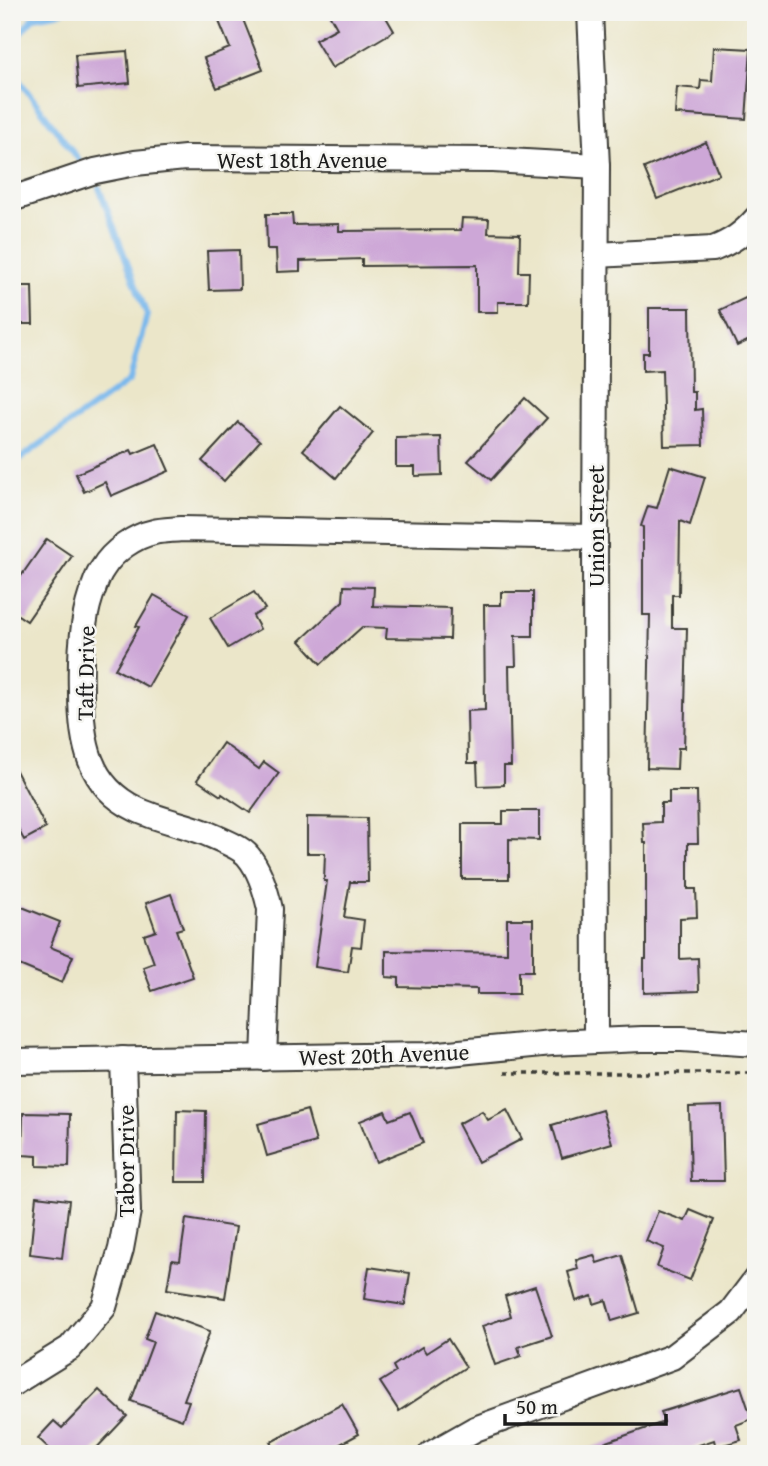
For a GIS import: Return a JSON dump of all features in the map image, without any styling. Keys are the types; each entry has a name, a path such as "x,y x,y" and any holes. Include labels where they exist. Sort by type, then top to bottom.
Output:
{"street":[{"name":"Union Street","path":"590,12 597,166 596,1040"},
{"name":"West 18th Avenue","path":"12,199 95,172 135,163 185,158 493,160 597,166"},
{"path":"596,255 713,249 730,243 756,219"},
{"name":"Taft Drive","path":"264,1058 270,909 266,891 247,854 210,835 138,810 116,798 103,785 90,758 81,704 81,655 92,590 103,567 118,551 135,540 154,532 181,529 595,537"},
{"name":"West 20th Avenue","path":"12,1060 429,1055 596,1040 682,1039 756,1044"},
{"name":"Tabor Drive","path":"12,1384 70,1348 104,1307 121,1249 128,1211 123,1059"},
{"path":"430,1454 475,1429 672,1357 731,1312 756,1279"}],"path":[{"path":"500,1073 756,1073"}],"building":[{"path":"240,12 263,70 217,88 204,58 230,48 218,19"},
{"path":"328,12 383,12 394,31 332,68 315,40 337,28"},
{"path":"714,47 751,49 746,119 675,114 677,87 700,89 701,80 712,81"},
{"path":"127,51 130,83 78,88 75,55"},
{"path":"706,142 719,174 657,199 644,168"},
{"path":"266,214 292,214 293,225 339,224 339,231 461,230 462,218 489,219 488,233 520,234 519,272 529,272 528,302 498,302 498,312 477,312 477,265 362,266 362,259 300,261 300,271 277,272 276,249 267,249"},
{"path":"239,250 240,289 209,290 207,251"},
{"path":"12,286 32,286 33,324 12,324"},
{"path":"756,293 756,337 737,346 720,310"},
{"path":"649,308 690,308 691,392 695,392 695,410 702,409 703,445 664,446 662,370 643,371 643,353 649,353"},
{"path":"525,398 547,418 491,480 468,461"},
{"path":"340,406 373,433 336,478 303,450"},
{"path":"238,422 260,441 224,481 202,461"},
{"path":"441,437 442,475 415,476 415,467 396,467 396,438"},
{"path":"157,444 169,471 111,496 105,482 84,492 76,474 131,450 133,454"},
{"path":"670,466 705,477 690,525 680,521 679,595 672,595 672,628 687,628 684,748 678,748 677,769 647,768 650,615 643,615 641,526 648,506 657,508"},
{"path":"47,539 72,556 27,621 12,611 12,589"},
{"path":"344,586 374,587 373,606 451,608 450,639 386,638 387,628 362,627 321,664 300,641 343,601"},
{"path":"254,592 265,609 253,616 260,629 228,648 210,618"},
{"path":"501,592 533,592 533,636 515,636 516,666 509,666 511,766 504,766 504,785 478,786 477,763 468,763 467,711 485,710 484,605 501,605"},
{"path":"154,595 189,615 148,687 115,669"},
{"path":"223,743 259,769 264,762 279,773 250,813 197,780"},
{"path":"12,763 46,828 24,840 12,818"},
{"path":"669,791 697,791 698,843 688,843 688,889 696,889 697,917 680,918 680,959 698,958 699,991 644,993 646,843 643,823 661,822 661,803 669,803"},
{"path":"503,811 539,811 539,840 509,839 509,879 462,879 462,824 503,824"},
{"path":"307,817 367,818 368,882 350,882 344,917 364,920 361,947 352,946 348,972 315,967 327,881 324,881 325,853 307,853"},
{"path":"171,894 183,928 176,930 193,977 152,991 143,967 154,963 144,935 156,931 146,903"},
{"path":"12,903 60,922 50,947 73,956 62,983 12,962"},
{"path":"507,919 533,919 533,971 519,971 519,994 477,994 477,989 399,987 399,978 386,977 386,951 507,953"},
{"path":"722,1106 724,1181 691,1181 689,1107"},
{"path":"177,1110 206,1111 205,1182 176,1182"},
{"path":"307,1110 316,1142 267,1156 258,1124"},
{"path":"507,1110 522,1139 478,1162 458,1124 482,1111 488,1120"},
{"path":"602,1110 612,1143 562,1158 552,1125"},
{"path":"385,1111 389,1120 410,1112 423,1143 376,1162 360,1121"},
{"path":"23,1113 70,1114 69,1167 37,1166 37,1156 22,1155"},
{"path":"36,1196 69,1200 62,1258 30,1254"},
{"path":"690,1210 714,1220 690,1280 657,1267 664,1248 646,1241 658,1211 685,1221"},
{"path":"186,1219 236,1227 225,1298 167,1289 172,1260 180,1261"},
{"path":"594,1255 597,1263 622,1255 639,1313 612,1321 606,1300 594,1304 592,1296 576,1301 568,1272 578,1269 576,1260"},
{"path":"369,1267 410,1273 405,1305 364,1299"},
{"path":"535,1286 552,1336 518,1347 521,1356 495,1365 482,1326 511,1316 505,1296"},
{"path":"155,1311 210,1331 184,1400 189,1401 182,1420 131,1401 153,1342 145,1339"},
{"path":"448,1339 466,1367 399,1411 380,1382 396,1372 393,1366 422,1347 426,1353"},
{"path":"741,1387 752,1419 736,1425 741,1440 716,1447 714,1440 672,1454 581,1454 581,1451 664,1422 661,1412"},
{"path":"99,1390 127,1416 91,1454 55,1454 38,1438 54,1421 62,1428"},
{"path":"342,1404 359,1434 322,1454 277,1454 271,1442"}],"waterway":[{"path":"12,51 13,41 34,17 62,12"},
{"path":"12,71 79,160"},
{"path":"12,467 130,380 147,315 99,188"}]}
